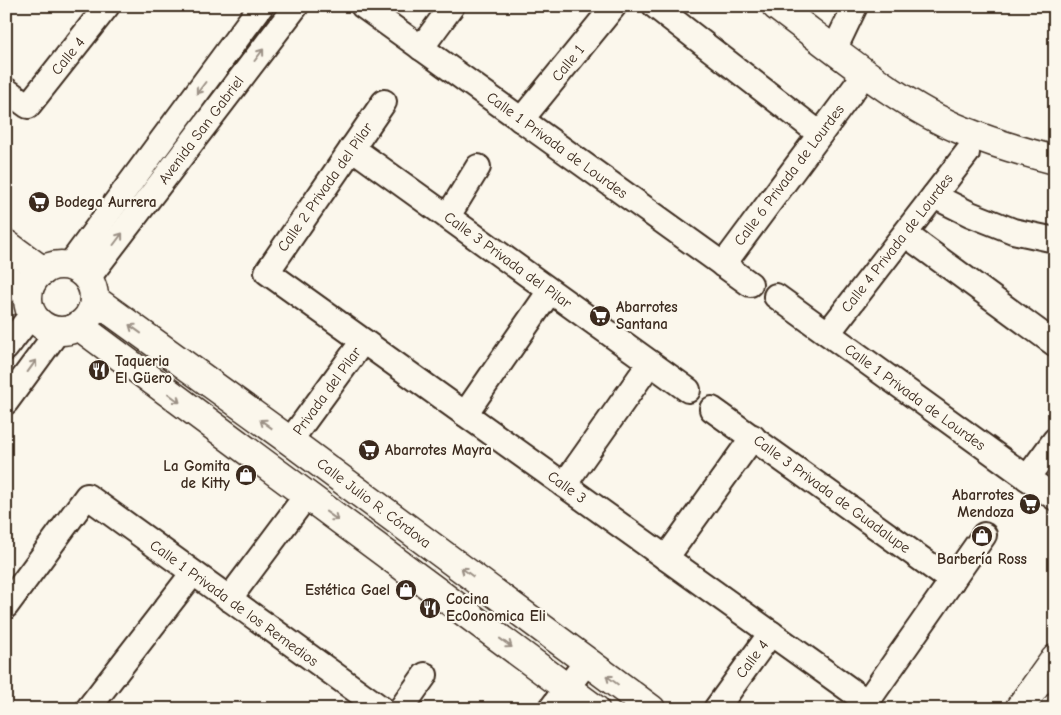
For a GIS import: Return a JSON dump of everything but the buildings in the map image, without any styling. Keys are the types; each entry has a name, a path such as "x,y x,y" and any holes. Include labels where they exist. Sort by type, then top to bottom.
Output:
{"street":[{"name":"Calle 4","path":"6,90 28,106 107,6"},
{"name":"Avenida San Gabriel","path":"84,281 262,6"},
{"name":"Avenida San Gabriel","path":"84,281 296,6"},
{"name":"Calle 1 Privada de Lourdes","path":"363,6 750,284"},
{"path":"421,48 452,6"},
{"name":"Calle 1","path":"521,120 614,6"},
{"path":"655,6 820,134"},
{"path":"776,6 874,79 918,108 963,131 1055,160"},
{"path":"834,50 855,6"},
{"name":"Calle 6 Privada de Lourdes","path":"723,265 856,86"},
{"name":"Calle 2 Privada del Pilar","path":"267,272 384,102"},
{"name":"Calle 3 Privada del Pilar","path":"352,148 688,390"},
{"name":"Calle 4 Privada de Lourdes","path":"828,333 967,153"},
{"path":"448,216 478,167"},
{"path":"934,196 970,214 1013,231 1055,240"},
{"path":"905,234 1055,344"},
{"path":"6,244 43,270"},
{"path":"6,348 22,295 38,274 43,270 58,265 84,281 92,310 87,320 68,329 6,402"},
{"name":"Calle 3","path":"267,272 867,702 952,581"},
{"name":"Calle Julio R. Córdova","path":"84,281 290,441 651,709"},
{"path":"465,414 550,291"},
{"path":"22,295 38,322 48,328 68,329 306,496 559,698 595,709"},
{"name":"Calle 1 Privada de Lourdes","path":"776,296 1055,498"},
{"name":"Privada del Pilar","path":"290,441 363,341"},
{"path":"564,485 650,363"},
{"name":"Calle 3 Privada de Guadalupe","path":"712,409 952,581"},
{"path":"666,558 753,437"},
{"path":"1027,478 1055,440"},
{"name":"Calle 1 Privada de los Remedios","path":"6,606 87,496 382,709"},
{"path":"229,599 306,496"},
{"path":"952,581 984,535"},
{"path":"88,709 193,573"},
{"name":"Calle 4","path":"716,709 771,633"},
{"path":"1019,709 1055,659"},
{"path":"559,698 587,661"},
{"path":"401,709 425,675"}],"place":[{"name":"Bodega Aurrera","path":"39,202"},
{"name":"Abarrotes Santana","path":"600,316"},
{"name":"Taqueria El Güero","path":"99,370"},
{"name":"Abarrotes Mayra","path":"369,450"},
{"name":"La Gomita de Kitty","path":"246,475"},
{"name":"Abarrotes Mendoza","path":"1030,504"},
{"name":"Barbería Ross","path":"982,536"},
{"name":"Estética Gael","path":"406,590"},
{"name":"Cocina Ec0onomica Eli","path":"430,608"}]}
